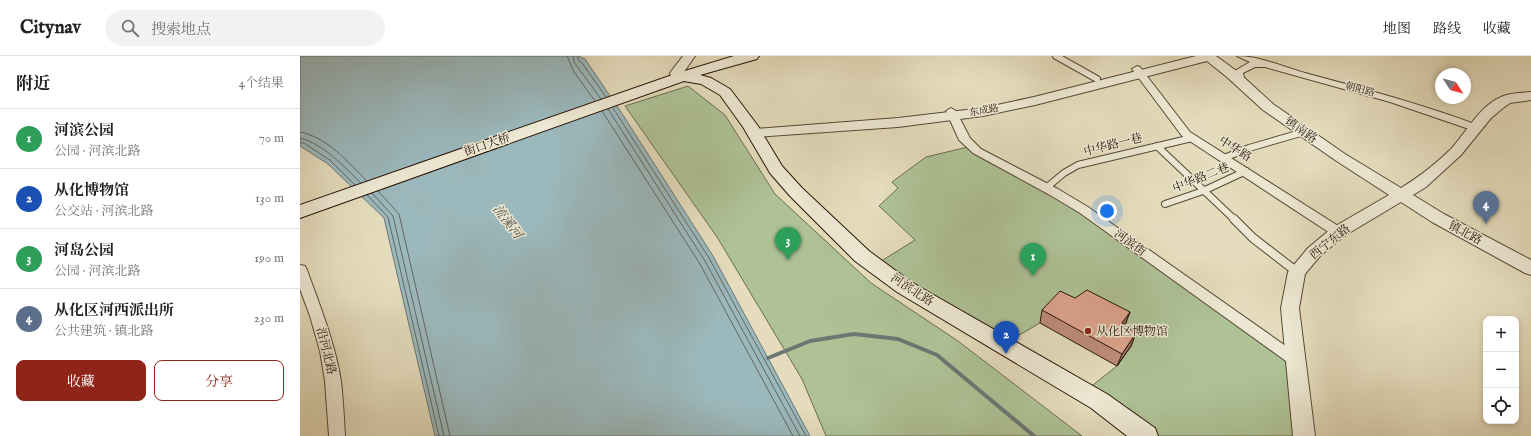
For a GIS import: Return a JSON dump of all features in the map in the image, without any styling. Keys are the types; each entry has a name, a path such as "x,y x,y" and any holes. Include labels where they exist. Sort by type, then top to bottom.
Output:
{"main road":[{"path":"676,76 730,58 752,56"},
{"path":"725,92 723,71 730,58"},
{"name":"河滨北路","path":"676,76 706,81 725,92 752,129 776,169 796,192 862,256 904,287 1099,401 1146,436"},
{"name":"街口大桥","path":"300,204 676,76"},
{"name":"街口大桥","path":"300,212 676,76"}],"street":[{"path":"676,76 689,56"},
{"name":"东成路","path":"952,114 1008,107 1189,56"},
{"name":"东成路","path":"752,129 934,119 1097,79 1180,65 1209,56"},
{"name":"镇南路","path":"1209,56 1268,107 1340,157 1401,196"},
{"name":"朝阳路","path":"1242,56 1263,65 1374,94 1441,114 1476,128"},
{"path":"1240,82 1238,72 1254,64 1263,65"},
{"name":"中华路","path":"1139,71 1177,124 1192,138 1246,171 1338,232"},
{"name":"西宁东路","path":"1296,272 1314,252 1338,232 1401,196 1420,183 1456,152 1486,115 1498,105 1506,100 1531,96"},
{"name":"河滨街","path":"952,114 965,140 977,151 1084,210 1295,360"},
{"name":"镇北路","path":"1401,196 1438,218 1531,268"},
{"name":"沿河北路","path":"300,270 317,316 327,351 333,381 337,436"},
{"path":"1296,272 1290,308 1304,436"}],"lane":[{"path":"1056,56 1097,79"},
{"path":"1224,158 1249,148 1304,132"},
{"name":"中华路一巷","path":"1046,188 1064,173 1078,165 1192,138"},
{"path":"1157,146 1202,191 1259,243 1296,272"},
{"name":"中华路二巷","path":"1164,204 1202,191 1246,171"}],"green space":[{"path":"688,86 725,115 775,194 871,283 958,341 1082,436 826,436 802,379 717,237 625,106"},
{"path":"972,146 1054,192 1295,360 1304,436 1144,436 1084,392 1117,366 1131,346 1057,304 1040,323 1002,345 875,265 915,240 879,206 898,188 892,182 926,157"}],"water":[{"name":"流溪河","path":"300,56 578,56 585,59 623,115 713,256 810,436 435,436 384,218 328,164 300,146"}],"building":[{"path":"1087,290 1130,312 1122,323 1136,333 1122,354 1042,310 1060,291 1075,298"}],"waterway":[{"path":"768,358 810,341 854,334 898,339 937,355 1034,436"}],"place":[{"name":"从化区河西派出所","path":"1486,224"},
{"name":"河岛公园","path":"788,260"},
{"name":"河滨公园","path":"1033,276"},
{"name":"从化区博物馆","path":"1088,331"},
{"name":"从化博物馆","path":"1006,354"}]}
